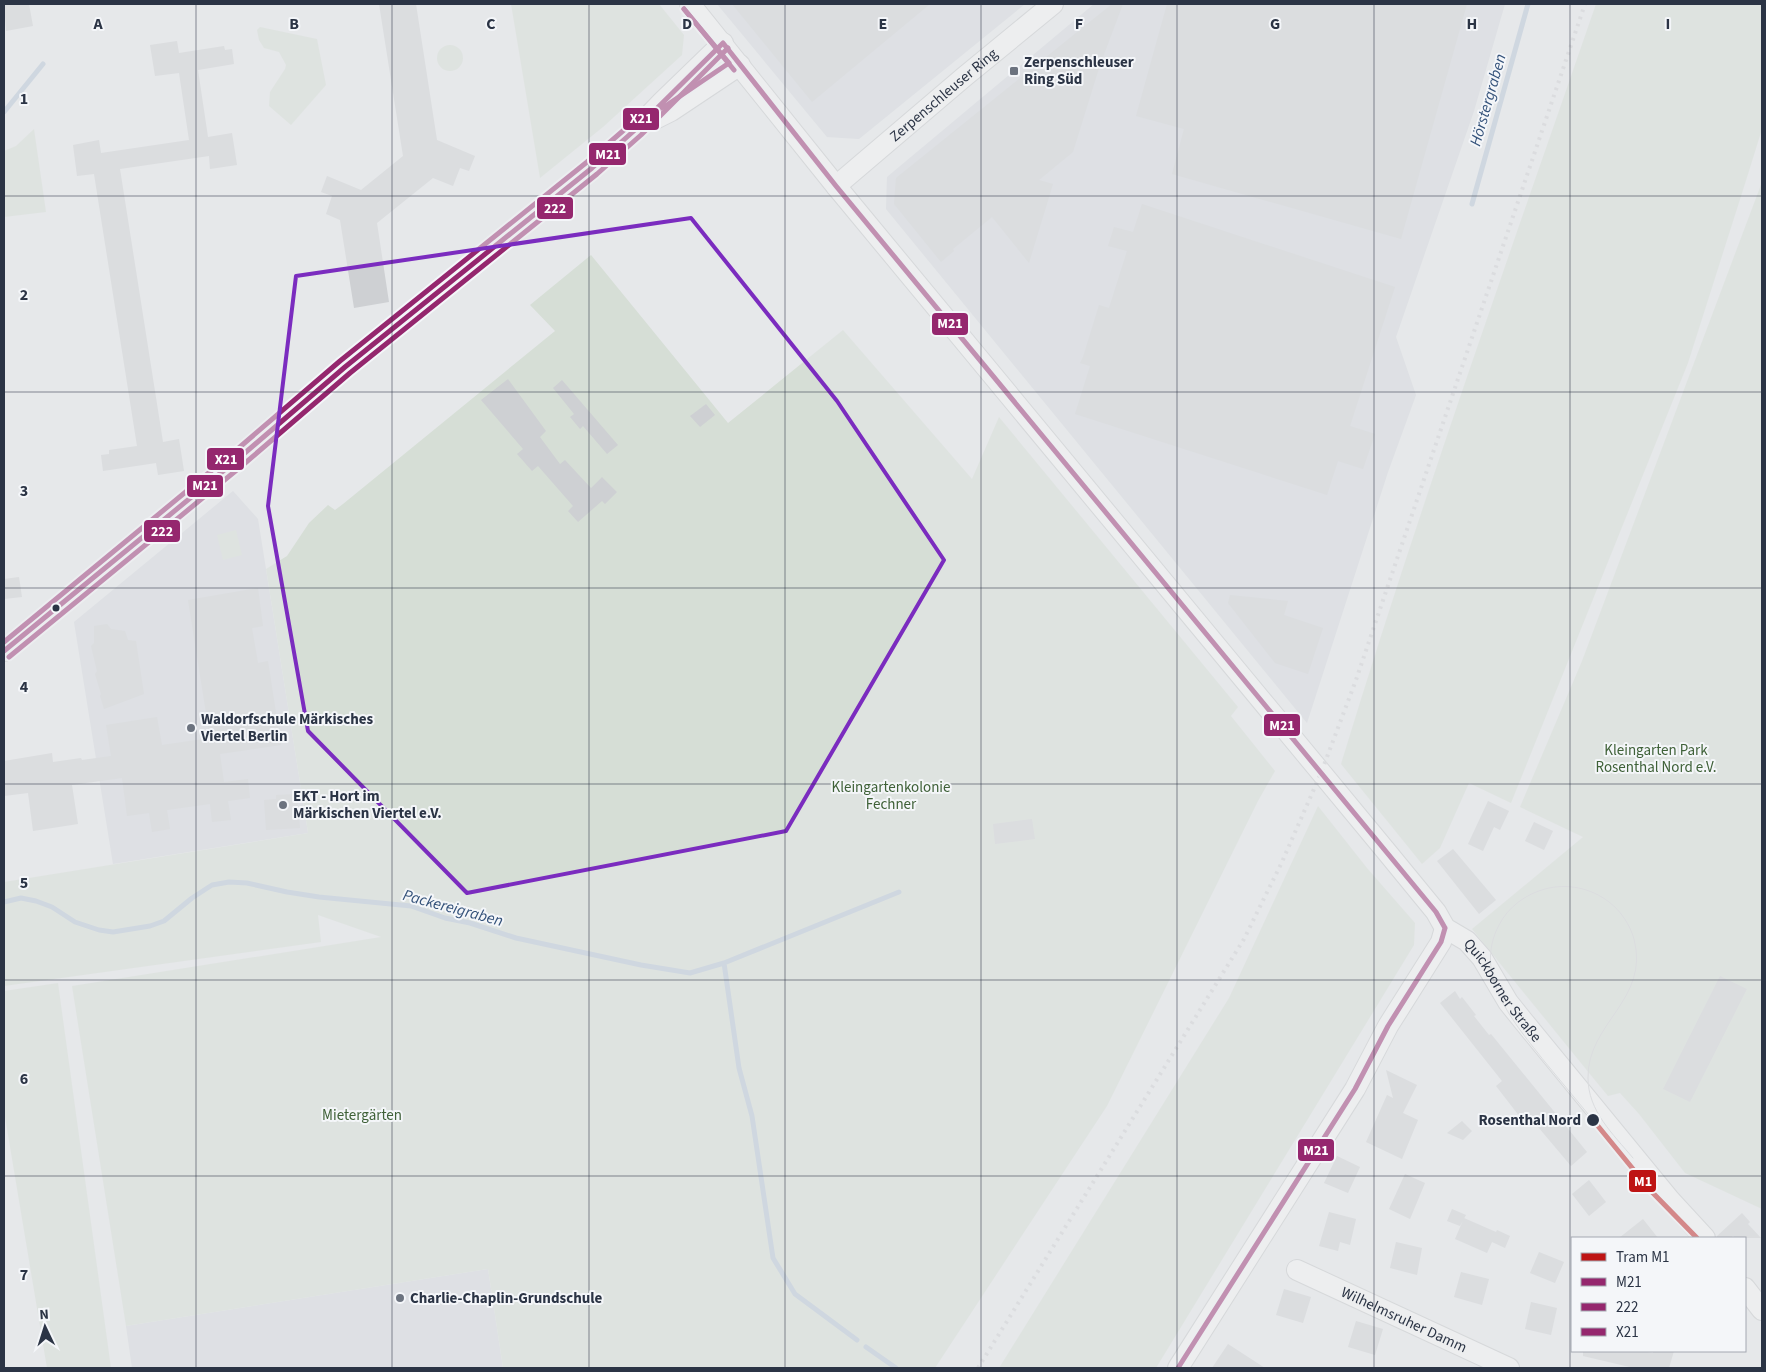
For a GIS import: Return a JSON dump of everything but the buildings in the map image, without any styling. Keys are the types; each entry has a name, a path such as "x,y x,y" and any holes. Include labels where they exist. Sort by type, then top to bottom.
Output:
{"street":[{"name":"Quickborner Straße","path":"690,4 836,186 1394,861 1440,918 1445,928 1462,937 1470,944 1486,964 1508,1002 1660,1188 1704,1237"},
{"name":"Zerpenschleuser Ring","path":"836,186 1053,4"},
{"path":"4,651 239,458 345,368 579,179 636,129 723,43"},
{"path":"636,129 671,111 740,64"},
{"path":"1178,1368 1355,1089 1388,1026 1441,942 1445,928"},
{"name":"Wilhelmsruher Damm","path":"1297,1270 1509,1368"},
{"path":"1746,1289 1762,1310"}],"highlighted area":[{"path":"691,218 837,401 944,560 786,831 467,893 308,731 268,506 296,276"}],"shaded area":[{"path":"717,4 1025,4 859,139 827,137"},
{"path":"1094,4 1505,4 1474,111 1396,337 1416,395 1388,472 1307,723 886,209 887,177"},
{"name":"Waldorfschule Märkisches Viertel Berlin","path":"233,491 258,519 308,833 113,864 74,622"},
{"name":"Charlie-Chaplin-Grundschule","path":"488,1269 503,1368 132,1368 126,1326"}],"green space":[{"path":"511,4 659,4 684,35 682,55 603,127 540,178"},
{"path":"1596,4 1762,4 1762,129 1688,363 1511,803 1469,783 1440,848 1422,864 1341,764 1433,477"},
{"path":"260,27 317,39 326,85 291,125 269,106 270,92 286,65 279,52 264,48 259,40 257,30"},
{"path":"450,45 459,49 463,58 459,67 450,71 441,67 437,58 441,49"},
{"path":"34,129 46,212 4,217 4,151 16,146"},
{"name":"Kleingarten Park Rosenthal Nord e.V.","path":"1762,182 1762,1209 1685,1173 1639,1114 1620,1093 1608,1096 1472,929 1583,837 1520,807 1582,661"},
{"name":"Kleingartenkolonie Fechner","path":"591,255 728,423 843,330 972,479 999,417 1238,707 1231,716 1275,771 1258,801 1107,1106 935,1368 503,1368 488,1269 126,1326 72,986 381,937 318,915 321,942 4,986 4,882 308,833 266,569 287,556 309,523 328,505 335,510 343,504 555,331 530,305"},
{"path":"236,530 242,555 223,560 217,535"},
{"path":"1318,806 1367,868 1415,923 1414,945 1156,1368 999,1368 1229,998"},
{"path":"58,983 111,1368 47,1368 4,1111 4,991"}],"waterway":[{"name":"Hörstergraben","path":"1472,204 1528,4"},
{"path":"4,112 43,64"},
{"name":"Packereigraben","path":"4,902 21,898 36,901 52,907 75,922 99,930 113,932 150,926 164,921 192,898 212,885 229,882 247,883 319,897 411,906 445,918 470,923 516,938 641,965 690,973 724,963 899,892"},
{"path":"724,963 739,1068 752,1116 773,1258 795,1294 857,1340"},
{"path":"866,1347 896,1368"}],"tram line":[{"path":"1593,1120 1521,1032 1510,1015 1494,981 1491,963 1492,944 1503,918 1518,902 1531,894 1553,887 1578,888 1602,897 1621,914 1634,939 1637,960 1633,979 1626,995 1597,1042 1590,1059 1588,1078 1589,1090 1597,1111 1610,1131 1633,1158"},
{"name":"M1","path":"1593,1120 1651,1191 1696,1237"}],"railway":[{"path":"978,1368 1244,939 1282,862 1321,773 1356,680 1585,4"}],"transit line":[{"name":"222","path":"684,9 734,70"},
{"name":"X21","path":"4,642 234,452 340,361 587,162 632,123 667,105 729,63 684,9"},
{"name":"M21","path":"4,651 239,458 345,367 592,168 636,129 723,43 836,186 1436,912 1445,928"},
{"name":"222","path":"9,657 244,464 350,373 597,174 641,135 728,48"},
{"name":"M21","path":"1178,1368 1355,1089 1388,1026 1441,942 1445,928"}],"place":[{"name":"Zerpenschleuser Ring Süd","path":"1014,71"},
{"name":"Waldorfschule Märkisches Viertel Berlin","path":"191,728"},
{"name":"EKT - Hort im Märkischen Viertel e.V.","path":"283,805"},
{"name":"Rosenthal Nord","path":"1593,1120"},
{"name":"Charlie-Chaplin-Grundschule","path":"400,1298"}],"park label":[{"name":"Mietergärten","path":"362,1115"}]}
